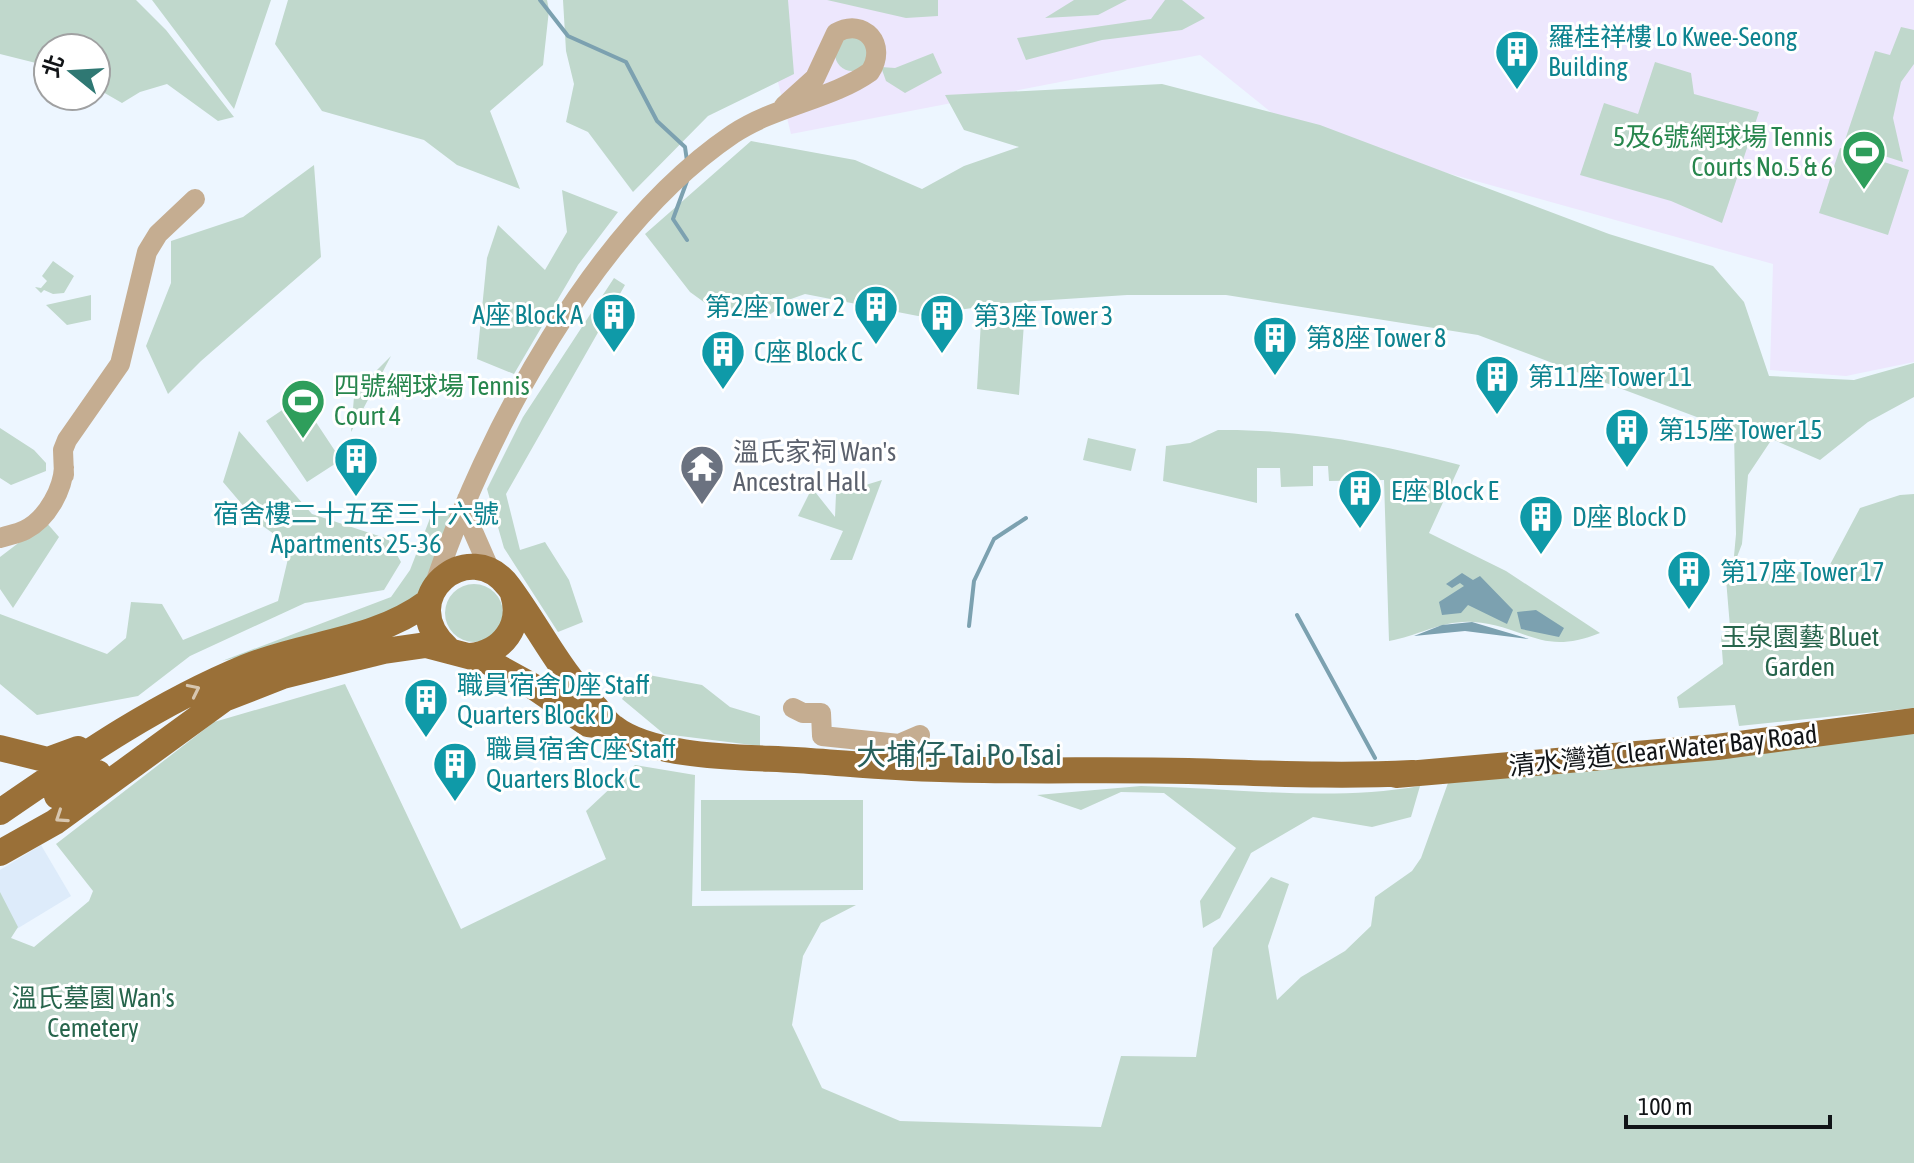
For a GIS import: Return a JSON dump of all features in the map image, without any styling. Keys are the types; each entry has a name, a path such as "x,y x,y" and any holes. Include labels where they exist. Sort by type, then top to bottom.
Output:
{"main road":[{"path":"0,748 55,759 257,663 381,630 401,621 431,596 441,579 464,567 500,579"},
{"name":"清水灣道 Clear Water Bay Road","path":"0,853 55,822 214,705 283,676 339,660 407,647 459,652 495,649 509,634 516,612 500,579"},
{"name":"清水灣道 Clear Water Bay Road","path":"500,579 562,671 612,727"},
{"path":"431,596 429,624 459,652"},
{"name":"清水灣道 Clear Water Bay Road","path":"459,652 534,687 588,724 612,727 668,748 745,758 940,769 1404,774 1717,747 1914,721"},
{"path":"57,796 93,776 168,724 214,705"},
{"path":"0,812 125,726"}],"street":[{"path":"431,596 466,495 513,404 557,332 633,222 699,159 761,118 870,72 876,64 877,48 869,33 852,27 843,29 830,40 815,78 784,106"},
{"path":"827,49 830,67 845,78 854,79"},
{"path":"0,538 16,534 35,523 57,497 64,475 63,450 67,440 122,359 147,252 158,234 195,199"},
{"path":"466,495 468,520 500,579"},
{"path":"793,708 803,713 821,713 822,736 899,744 920,735"}],"shaded area":[{"path":"691,0 1914,0 1914,362 1846,376 1770,370 1773,264 1293,130 1200,55 791,134 777,78"},
{"path":"1462,573 1473,580 1480,576 1513,610 1507,624 1468,605 1461,613 1442,615 1439,602 1464,586 1460,583 1452,588 1446,584"},
{"path":"1536,610 1564,628 1559,637 1521,629 1517,612"},
{"path":"1472,622 1529,639 1465,631 1414,636 1442,625"},
{"path":"41,845 71,896 15,930 0,905 0,870"}],"green space":[{"path":"0,0 136,0 166,30 234,117 218,121 167,84 140,92 122,103 112,97 112,32 32,32 32,62 0,54"},
{"path":"152,0 271,0 234,109"},
{"path":"288,0 547,0 549,10 543,65 490,111 520,189 457,165 424,140 322,111 275,44"},
{"path":"563,0 788,0 794,74 708,116 633,192 588,132 566,122 574,84 566,51"},
{"path":"827,0 938,0 938,16 906,18"},
{"path":"1074,0 1127,0 1098,15 1045,18"},
{"path":"1165,0 1182,0 1205,18 1182,30 1102,40 1026,60 1017,38 1151,19"},
{"path":"1901,27 1914,30 1914,64 1901,82 1893,118 1903,162 1844,143 1875,51 1890,55"},
{"path":"852,37 864,42 869,54 864,66 852,71 840,66 835,54 840,42"},
{"path":"933,53 942,73 905,93 886,81 881,67 895,68"},
{"path":"1655,62 1691,73 1694,94 1759,112 1722,223 1671,201 1580,175 1604,103 1638,114"},
{"path":"1162,84 1320,125 1609,234 1713,266 1744,302 1769,376 1854,380 1914,363 1914,397 1868,422 1820,460 1772,439 1748,475 1742,544 1733,567 1736,534 1734,431 1478,335 1226,295 1127,295 1006,303 918,316 805,294 791,299 764,319 719,313 690,292 645,234 751,141 855,160 922,189 964,166 1019,147 964,130 945,95"},
{"name":"5及6號網球場 Tennis Courts No.5 & 6","path":"1840,148 1909,170 1888,235 1819,213"},
{"path":"314,165 321,257 201,361 168,394 146,346 171,283 171,241 243,217"},
{"path":"562,190 618,212 578,265 514,374 477,359 487,258 498,225 545,270 567,232"},
{"path":"53,261 74,276 64,293 53,294 44,290 41,293 35,287 41,288 47,281 42,276"},
{"path":"614,278 625,285 506,494 520,550 545,542 569,580 583,622 558,632 504,548 487,489 523,417"},
{"path":"91,295 91,320 67,325 46,305"},
{"path":"981,321 1024,323 1019,395 977,389"},
{"path":"391,356 351,432 354,397 335,388 345,376 369,378"},
{"name":"四號網球場 Tennis Court 4","path":"300,398 341,460 307,482 266,421"},
{"path":"0,428 34,450 46,463 46,471 11,485 0,478"},
{"path":"1218,430 1279,432 1340,439 1460,465 1429,533 1506,571 1600,633 1580,640 1548,641 1492,625 1462,622 1389,641 1384,480 1329,481 1328,466 1313,466 1313,486 1281,487 1280,468 1257,468 1257,503 1163,481 1166,446 1190,443"},
{"path":"239,431 312,514 388,539 401,562 384,590 305,603 190,656 138,696 37,715 0,684 0,614 107,654 126,638 131,602 162,604 183,640 278,601 291,546 257,522 223,482"},
{"path":"1088,438 1136,449 1131,471 1083,460"},
{"path":"882,480 852,560 830,560 843,531 798,516 812,488 835,517 836,494"},
{"name":"玉泉園藝 Bluet Garden","path":"1914,494 1914,708 1739,726 1735,705 1679,708 1677,697 1723,664 1721,636 1730,627 1726,579 1768,581 1771,570 1825,574 1860,508 1900,495"},
{"path":"434,508 451,514 429,572 410,603 398,611 351,629 222,661 391,597 410,570"},
{"path":"46,522 59,537 13,608 0,589 0,557"},
{"path":"474,584 494,593 503,613 494,633 474,642 454,633 445,613 454,593"},
{"path":"638,673 702,685 730,707 760,716 760,746 664,734 622,699"},
{"name":"溫氏墓園 Wan's Cemetery","path":"345,684 461,929 606,859 586,811 635,765 695,775 692,906 856,905 821,923 803,956 792,1025 822,1088 900,1121 1101,1127 1121,1056 1196,1057 1213,948 1271,877 1289,884 1268,946 1277,1000 1301,977 1345,951 1371,926 1375,897 1412,871 1421,858 1448,783 1914,733 1914,1163 0,1163 0,892 18,927 11,938 34,947 89,901 93,891 56,844 214,722"},
{"path":"1141,786 1316,794 1420,786 1411,817 1372,827 1313,817 1251,853 1220,918 1203,928 1200,901 1236,848 1164,793 1121,792 1081,810 1037,795"},
{"path":"701,800 863,800 863,890 701,891"}],"waterway":[{"path":"540,0 568,36 626,62 657,121 685,147 687,161"},
{"path":"687,181 673,219 687,240"},
{"path":"969,626 974,581 994,539 1026,518"},
{"path":"1297,615 1375,758"}],"place":[{"name":"羅桂祥樓 Lo Kwee-Seong Building","path":"1517,91"},
{"name":"5及6號網球場 Tennis Courts No.5 & 6","path":"1864,191"},
{"name":"第2座 Tower 2","path":"876,346"},
{"name":"A座 Block A","path":"614,354"},
{"name":"第3座 Tower 3","path":"942,355"},
{"name":"第8座 Tower 8","path":"1275,377"},
{"name":"C座 Block C","path":"723,391"},
{"name":"第11座 Tower 11","path":"1497,416"},
{"name":"四號網球場 Tennis Court 4","path":"303,440"},
{"name":"第15座 Tower 15","path":"1627,469"},
{"name":"宿舍樓二十五至三十六號 Apartments 25-36","path":"356,498"},
{"name":"溫氏家祠 Wan's Ancestral Hall","path":"702,506"},
{"name":"E座 Block E","path":"1360,530"},
{"name":"D座 Block D","path":"1541,556"},
{"name":"第17座 Tower 17","path":"1689,611"},
{"name":"職員宿舍D座 Staff Quarters Block D","path":"426,739"},
{"name":"職員宿舍C座 Staff Quarters Block C","path":"455,803"}],"district":[{"name":"大埔仔 Tai Po Tsai","path":"959,755"}]}
